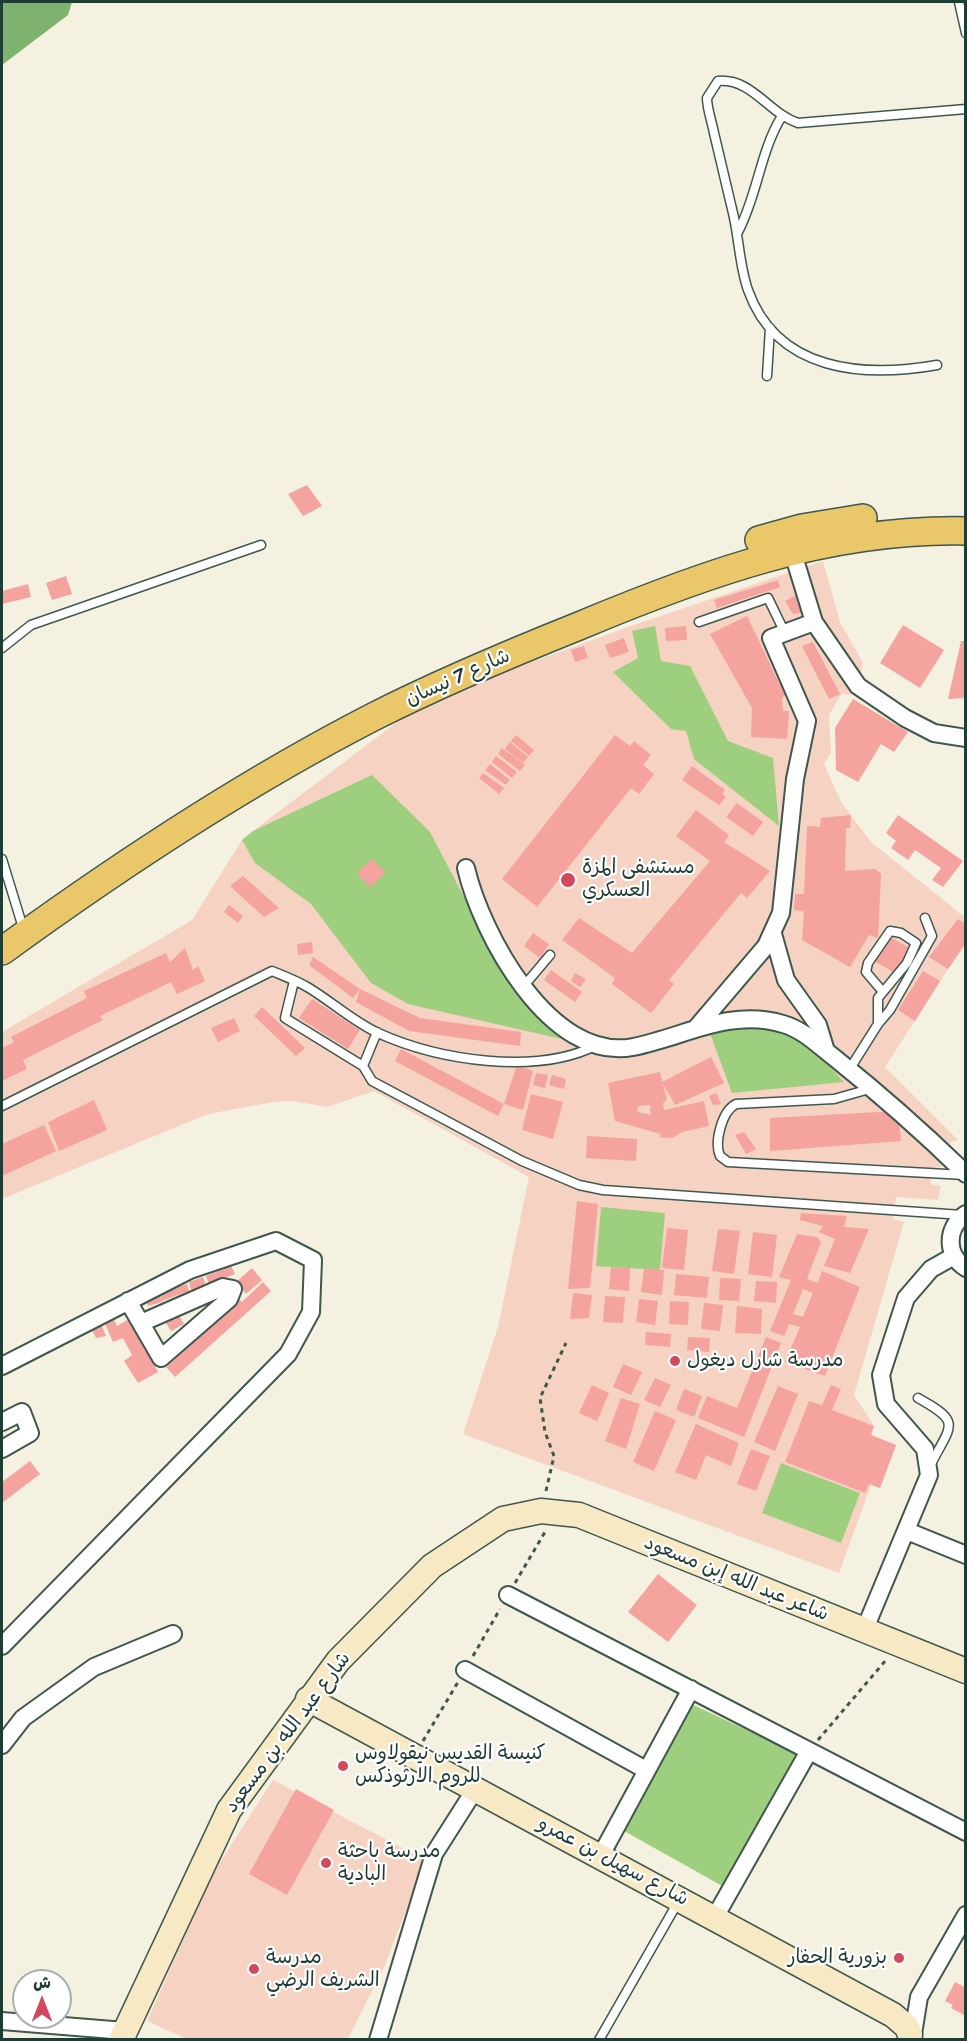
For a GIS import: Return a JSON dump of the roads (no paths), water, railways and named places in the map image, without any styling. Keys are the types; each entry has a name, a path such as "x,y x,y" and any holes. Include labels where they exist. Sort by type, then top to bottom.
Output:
{"main road":[{"name":"شارع 7 نيسان","path":"2,951 15,926 239,771 366,701 475,649 723,550 802,528 892,515 966,515"},
{"name":"شارع 7 نيسان","path":"15,926 221,802 374,717 482,666 729,567 792,550 881,534 966,531"}],"street":[{"path":"792,550 814,622 858,686 905,718 934,733 966,738"},
{"path":"697,1028 757,957 773,934 783,902 795,779 807,721 771,638 814,622"},
{"path":"466,868 476,903 500,952 523,988 543,1010 569,1030 597,1045 634,1047 730,1020 765,1020 797,1028 873,1088 966,1175"},
{"path":"773,934 786,980 818,1025 826,1051"},
{"path":"864,1632 927,1484 930,1466 921,1441 886,1404 881,1375 906,1298 931,1269 960,1262 950,1238 956,1222 964,1214"},
{"path":"2,1366 190,1270 276,1241 313,1260 311,1312 288,1354 2,1646"},
{"path":"128,1301 161,1358 229,1299 234,1289 223,1287 141,1323"},
{"path":"2,1352 20,1346 32,1349"},
{"path":"2,1422 22,1412 30,1433 2,1449"},
{"name":"شاعر عبد الله إبن مسعود","path":"503,1519 585,1518 864,1632 966,1671"},
{"name":"شارع عبد الله بن مسعود","path":"2,2021 123,2035 229,1810 308,1699 338,1661 432,1566 503,1519"},
{"path":"907,1532 966,1555"},
{"path":"508,1595 966,1833"},
{"path":"2,1745 23,1718 94,1667 173,1634"},
{"path":"465,1670 646,1770"},
{"path":"600,1857 691,1689"},
{"name":"شارع سهيل بن عمرو","path":"308,1699 715,1917 893,2016 914,2037"},
{"path":"715,1917 809,1751"},
{"path":"378,2040 434,1854 476,1788"},
{"path":"914,2037 919,1997 966,1915"}],"lane":[{"path":"959,2 960,17 966,33"},
{"path":"937,365 888,372 836,366 803,355 770,328 748,290 738,232 707,103 709,93 718,81 736,82 758,96 782,116 798,123 966,109"},
{"path":"738,232 750,208 768,144 782,116"},
{"path":"767,376 770,328"},
{"path":"2,648 31,625 261,545"},
{"path":"699,622 768,598 785,633"},
{"path":"2,860 15,926"},
{"path":"849,1070 878,1023 890,1010 932,936 925,918"},
{"path":"878,1023 878,998 883,992 906,963 916,943 901,933 890,931 868,963 866,972 883,992"},
{"path":"523,988 550,955"},
{"path":"2,1106 272,971 294,981 377,1032 444,1054 498,1060 554,1060 597,1045"},
{"path":"294,981 285,1018 363,1066 367,1076 378,1084 522,1161 590,1188 964,1214"},
{"path":"363,1066 377,1032"},
{"path":"873,1088 834,1099 736,1104 726,1112 718,1146 720,1156 728,1162 966,1175"},
{"path":"918,1398 944,1412 949,1420 948,1429 930,1466"},
{"path":"599,2040 680,1899"}],"place":[{"name":"مستشفى المزة العسكري","path":"568,880"},
{"name":"مدرسة شارل ديغول","path":"675,1361"},
{"name":"كنيسة القديس نيقولاوس للروم الارثوذكس","path":"343,1766"},
{"name":"مدرسة باحثة البادية","path":"326,1863"},
{"name":"بزورية الحفار","path":"899,1958"},
{"name":"مدرسة الشريف الرضي","path":"254,1969"}]}
